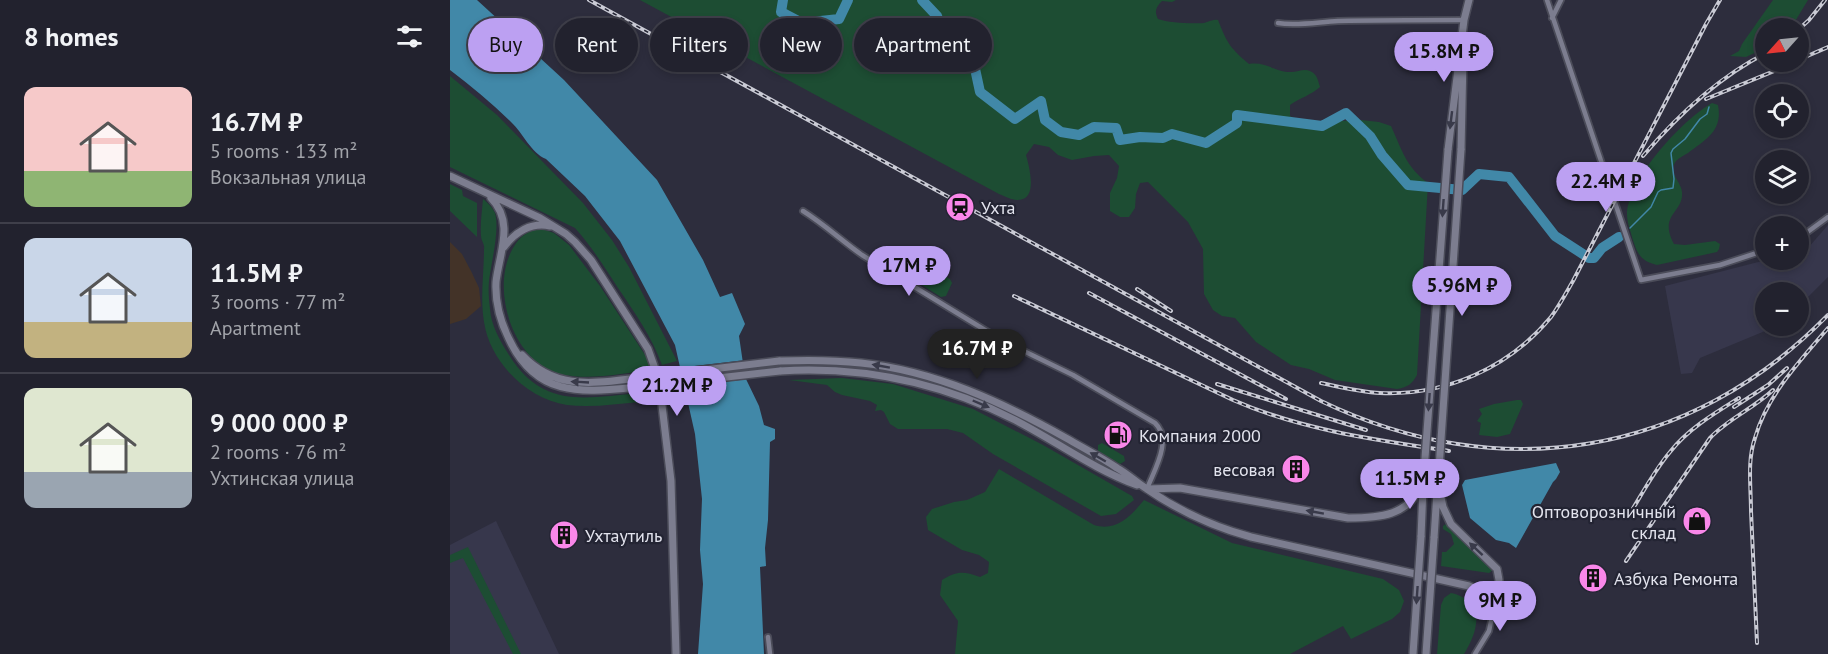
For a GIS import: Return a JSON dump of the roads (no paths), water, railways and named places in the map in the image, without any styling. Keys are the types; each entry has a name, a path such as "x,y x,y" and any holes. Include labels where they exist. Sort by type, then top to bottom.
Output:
{"street":[{"path":"1413,654 1448,150 1464,20 1469,0"},
{"path":"1547,0 1641,280 1720,265 1755,254"},
{"path":"1552,18 1561,0"},
{"path":"1278,23 1287,25 1418,19 1464,20"},
{"path":"1426,654 1461,150 1464,20"},
{"path":"450,176 540,218 575,242 591,260 643,339 656,369 671,481 676,654"},
{"path":"487,194 495,202 504,230 504,247 498,270 496,294 505,331 522,362 552,385 586,391 780,371 822,370 864,373 942,390 980,404 1016,421 1112,476 1146,489 1180,488 1357,518 1376,517 1397,511 1412,502 1423,485"},
{"path":"803,212 824,225 852,248 946,307 1003,341 1068,372 1155,423 1163,434 1163,444 1146,489"},
{"path":"1809,231 1828,217"},
{"path":"504,247 516,234 530,226 541,224 556,228"},
{"path":"505,331 526,359 543,373 565,381 586,383 779,362 821,360 863,363 944,381 1020,412 1118,468 1146,489 1190,514 1239,534 1469,586 1496,598"},
{"path":"1438,483 1443,507 1451,524 1497,569 1499,580 1489,631 1475,654"},
{"path":"768,637 770,654"}],"water":[{"path":"450,0 477,0 497,18 468,18 468,72 543,72 543,61 564,80 657,180 703,260 720,297 732,293 745,324 739,336 745,377 759,406 764,425 775,429 775,439 770,442 766,566 760,567 764,654 698,654 703,584 700,550 702,499 695,434 675,345 620,241 585,196 531,148 504,115 450,70"},
{"path":"1556,463 1560,472 1516,548 1509,543 1496,540 1470,518 1462,485 1465,480"}],"waterway":[{"path":"783,0 781,12 802,23 839,19 848,0"},
{"path":"922,0 937,16 952,59 974,64 980,92 1015,119 1041,101 1045,120 1061,132 1079,135 1094,127 1116,128 1120,140 1140,137 1163,138 1172,134 1206,143 1237,123 1237,115 1322,126 1346,113 1370,136 1382,155 1408,185 1462,190 1479,174 1509,177 1555,236 1589,258 1594,258 1602,248 1619,237"},
{"path":"1630,228 1651,207 1658,192 1673,188 1671,153 1707,114 1709,107"}],"railway":[{"path":"589,0 1321,401 1388,428 1456,444 1523,449 1589,443 1653,427 1715,400 1774,363 1828,315"},
{"path":"1321,383 1380,393 1428,390 1452,384 1496,364 1534,335 1551,317 1573,281 1720,0"},
{"path":"1809,20 1825,0"},
{"path":"1809,55 1828,47"},
{"path":"1643,156 1699,98 1755,59"},
{"path":"1706,99 1772,72"},
{"path":"1137,289 1171,311"},
{"path":"1089,293 1286,399"},
{"path":"1014,296 1233,400 1259,410 1339,433 1449,451"},
{"path":"1757,643 1750,483 1753,447 1760,422 1776,393 1828,328"},
{"path":"1734,407 1768,385 1787,368"},
{"path":"1217,384 1366,430"},
{"path":"1626,561 1710,438 1773,390"},
{"path":"1629,515 1659,467 1677,444 1702,422 1739,398"}],"place":[{"name":"Ухта","path":"960,207"},
{"name":"Компания 2000","path":"1118,435"},
{"name":"весовая","path":"1296,469"},
{"name":"Оптоворозничный склад","path":"1697,521"},
{"name":"Ухтаутиль","path":"564,535"},
{"name":"Азбука Ремонта","path":"1593,578"}]}
